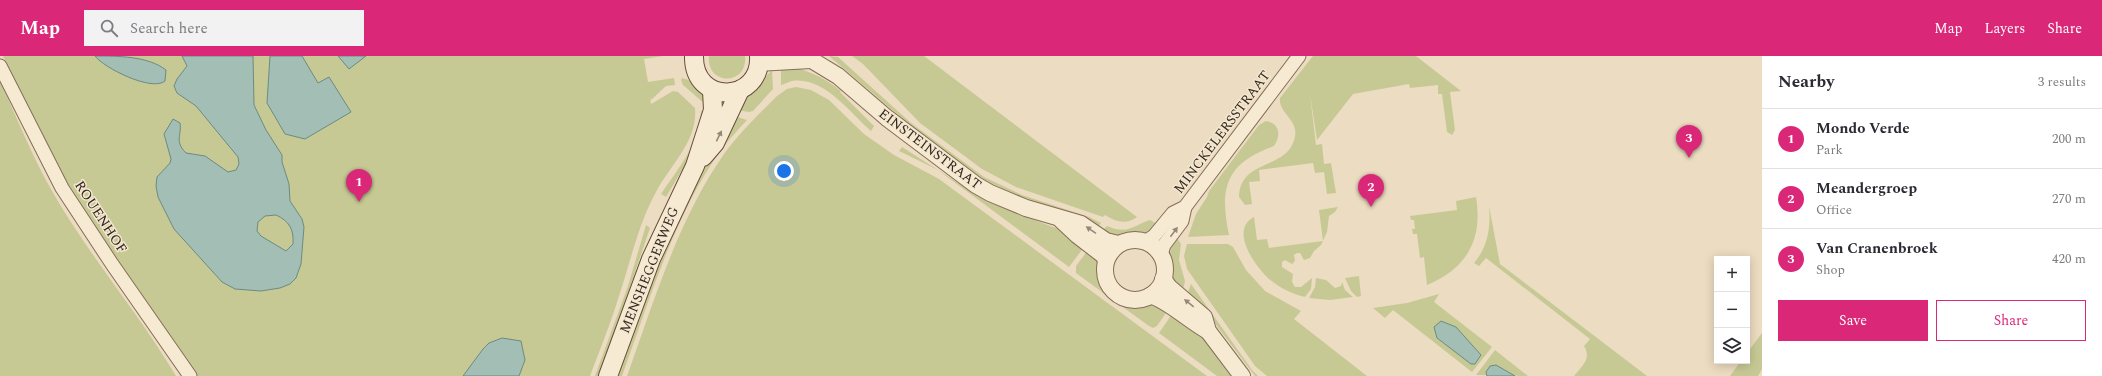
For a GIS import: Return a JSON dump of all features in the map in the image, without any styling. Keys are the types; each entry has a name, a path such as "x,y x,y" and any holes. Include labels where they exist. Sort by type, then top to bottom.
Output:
{"main road":[{"path":"694,56 694,65 697,75 703,84 712,90 731,93 740,90 753,79 759,60"},
{"name":"MENSHEGGERWEG","path":"608,376 652,260 695,166 713,110 712,90"},
{"name":"MENSHEGGERWEG","path":"695,166 715,143 740,90"}],"street":[{"name":"MINCKELERSSTRAAT","path":"1145,242 1154,236 1173,213 1184,207 1299,56"},
{"name":"EINSTEINSTRAAT","path":"759,60 808,58 838,76 887,118 976,185 1009,202 1061,220 1080,224 1106,241 1118,244"},
{"name":"ROUENHOF","path":"0,66 62,188 107,257 190,376"},
{"name":"MINCKELERSSTRAAT","path":"1161,255 1164,245 1182,221 1184,207"},
{"name":"EINSTEINSTRAAT","path":"1061,220 1077,236 1100,252 1106,260"},
{"path":"1132,240 1145,242 1154,247 1161,255 1165,267 1164,279 1158,289 1150,296 1136,300 1122,298 1116,294 1107,282 1104,267 1106,260 1111,251 1118,244 1132,240"},
{"path":"1164,279 1169,287 1204,317 1208,331 1242,376"},
{"path":"1150,296 1160,299 1194,324 1208,331"}],"green space":[{"path":"3,56 663,56 644,59 648,82 674,78 675,85 666,86 651,100 650,96 651,104 673,91 678,92 695,108 695,120 688,142 656,192 644,217 612,316 590,376 196,376 78,205 51,157"},
{"path":"709,56 745,56 744,66 740,73 734,77 720,77 714,73 710,66"},
{"path":"829,56 838,57 911,123 984,177 1022,195 1089,217 1101,223 1098,227 1068,213 1015,195 986,181 913,128"},
{"path":"852,56 924,56 1137,217 1129,221 1121,222 1105,215 1103,217 1016,187 982,169 920,123 863,64"},
{"path":"1313,56 1416,56 1461,91 1450,92 1455,130 1452,135 1447,132 1442,94 1438,94 1438,85 1410,88 1409,84 1353,94 1317,140 1310,94 1316,145 1322,144 1324,164 1331,163 1336,193 1327,194 1324,172 1315,173 1313,163 1259,170 1260,181 1249,182 1252,204 1245,205 1239,197 1241,185 1246,177 1280,157 1288,151 1293,143 1295,129 1293,123 1280,104 1280,98"},
{"path":"781,66 806,71 820,77 841,91 840,92 874,126 871,131 836,97 815,84 804,81 792,81 781,85"},
{"path":"772,70 773,89 753,111 749,112 737,110 737,106"},
{"path":"682,78 687,79 699,87 704,95 706,105 683,85 681,80"},
{"path":"0,81 31,151 66,215 146,329 176,376 0,376"},
{"path":"796,87 811,90 829,100 864,134 894,155 939,179 1207,376 627,376 668,262 693,206 708,179 724,154 749,124 777,96 787,89"},
{"path":"701,111 708,112 688,160 666,197 661,194 681,165 692,145 700,123"},
{"path":"734,116 747,120 721,150 704,175 690,202 664,260 622,376 617,376 666,247 699,177"},
{"path":"1266,121 1274,124 1278,130 1278,138 1274,146 1249,158 1240,165 1228,183 1225,203 1229,235 1188,237 1196,214 1207,197 1209,191 1259,125"},
{"path":"902,147 985,200 1056,228 1084,247 1069,267 938,170 899,151"},
{"path":"1476,197 1478,212 1477,226 1469,251 1453,270 1427,285 1424,257 1420,258 1417,234 1413,234 1412,229 1415,229 1414,220 1411,220 1410,216 1457,210 1456,201"},
{"path":"1489,206 1500,264 1647,376 1574,376 1585,362 1587,355 1584,346 1590,339 1486,258 1479,266 1474,263 1483,250 1488,236"},
{"path":"1338,207 1335,212 1329,216 1327,232 1323,241 1319,210"},
{"path":"1254,217 1257,240 1267,239 1269,248 1323,241 1310,258 1304,260 1300,253 1297,253 1294,255 1295,261 1292,264 1285,260 1282,262 1282,267 1293,274 1292,282 1295,287 1301,287 1312,278 1311,289 1305,297 1282,288 1263,273 1257,266 1247,248 1244,239 1244,230 1247,223"},
{"path":"1150,220 1157,224 1146,233 1139,235 1116,235 1103,230 1107,226 1120,230 1130,229"},
{"path":"646,225 650,228 600,376 595,376 628,286"},
{"path":"1177,238 1181,244 1179,260 1185,281 1183,290 1178,285 1171,273 1169,259 1170,251"},
{"path":"1187,244 1228,244 1233,247 1246,270 1265,291 1301,311 1294,319 1367,376 1267,376 1255,366 1187,269 1184,256"},
{"path":"1088,250 1099,262 1105,287 1115,298 1129,305 1152,304 1168,310 1157,326 1153,328 1149,326 1076,273 1076,266"},
{"path":"1359,276 1361,296 1357,297 1351,291 1345,278"},
{"path":"1316,278 1326,280 1335,288 1341,286 1342,282 1345,290 1353,297 1330,300 1309,298 1315,287"},
{"path":"1191,284 1252,370 1258,376 1255,376 1210,317 1187,295"},
{"path":"1439,294 1434,302 1492,347 1472,372 1393,310 1385,318 1373,308 1407,303"},
{"path":"1172,314 1194,329 1205,340 1232,376 1217,376 1159,333"},
{"path":"1762,333 1762,369 1758,376 1730,376 1739,364 1750,364 1750,349"},
{"path":"1495,350 1528,376 1476,375"}],"shaded area":[{"path":"95,56 142,59 151,62 166,70 165,81 159,84 140,81 128,77 108,67"},
{"path":"182,56 253,56 254,105 266,130 282,155 282,162 289,184 290,201 302,219 304,227 301,264 296,278 290,284 280,288 261,291 235,289 222,282 174,229 158,197 156,186 157,177 170,163 171,159 164,134 173,119 180,123 179,141 182,149 186,153 205,156 228,172 236,170 239,164 238,157 196,106 177,93 174,86 177,79 187,66","holes":["276,215 290,226 293,234 293,244 286,251 261,236 257,231 258,222 265,216"]},
{"path":"270,56 302,56 318,83 329,77 351,112 305,139 285,134 267,103"},
{"path":"338,56 366,56 349,69"},
{"path":"1441,321 1456,327 1481,355 1475,364 1471,364 1437,338 1434,327"},
{"path":"502,338 521,341 525,360 519,376 463,376 489,343"},
{"path":"1496,365 1515,376 1487,376 1486,372 1490,366"}],"place":[{"name":"Van Cranenbroek","path":"1689,158"},
{"name":"Mondo Verde","path":"359,202"},
{"name":"Meandergroep","path":"1371,207"}]}
